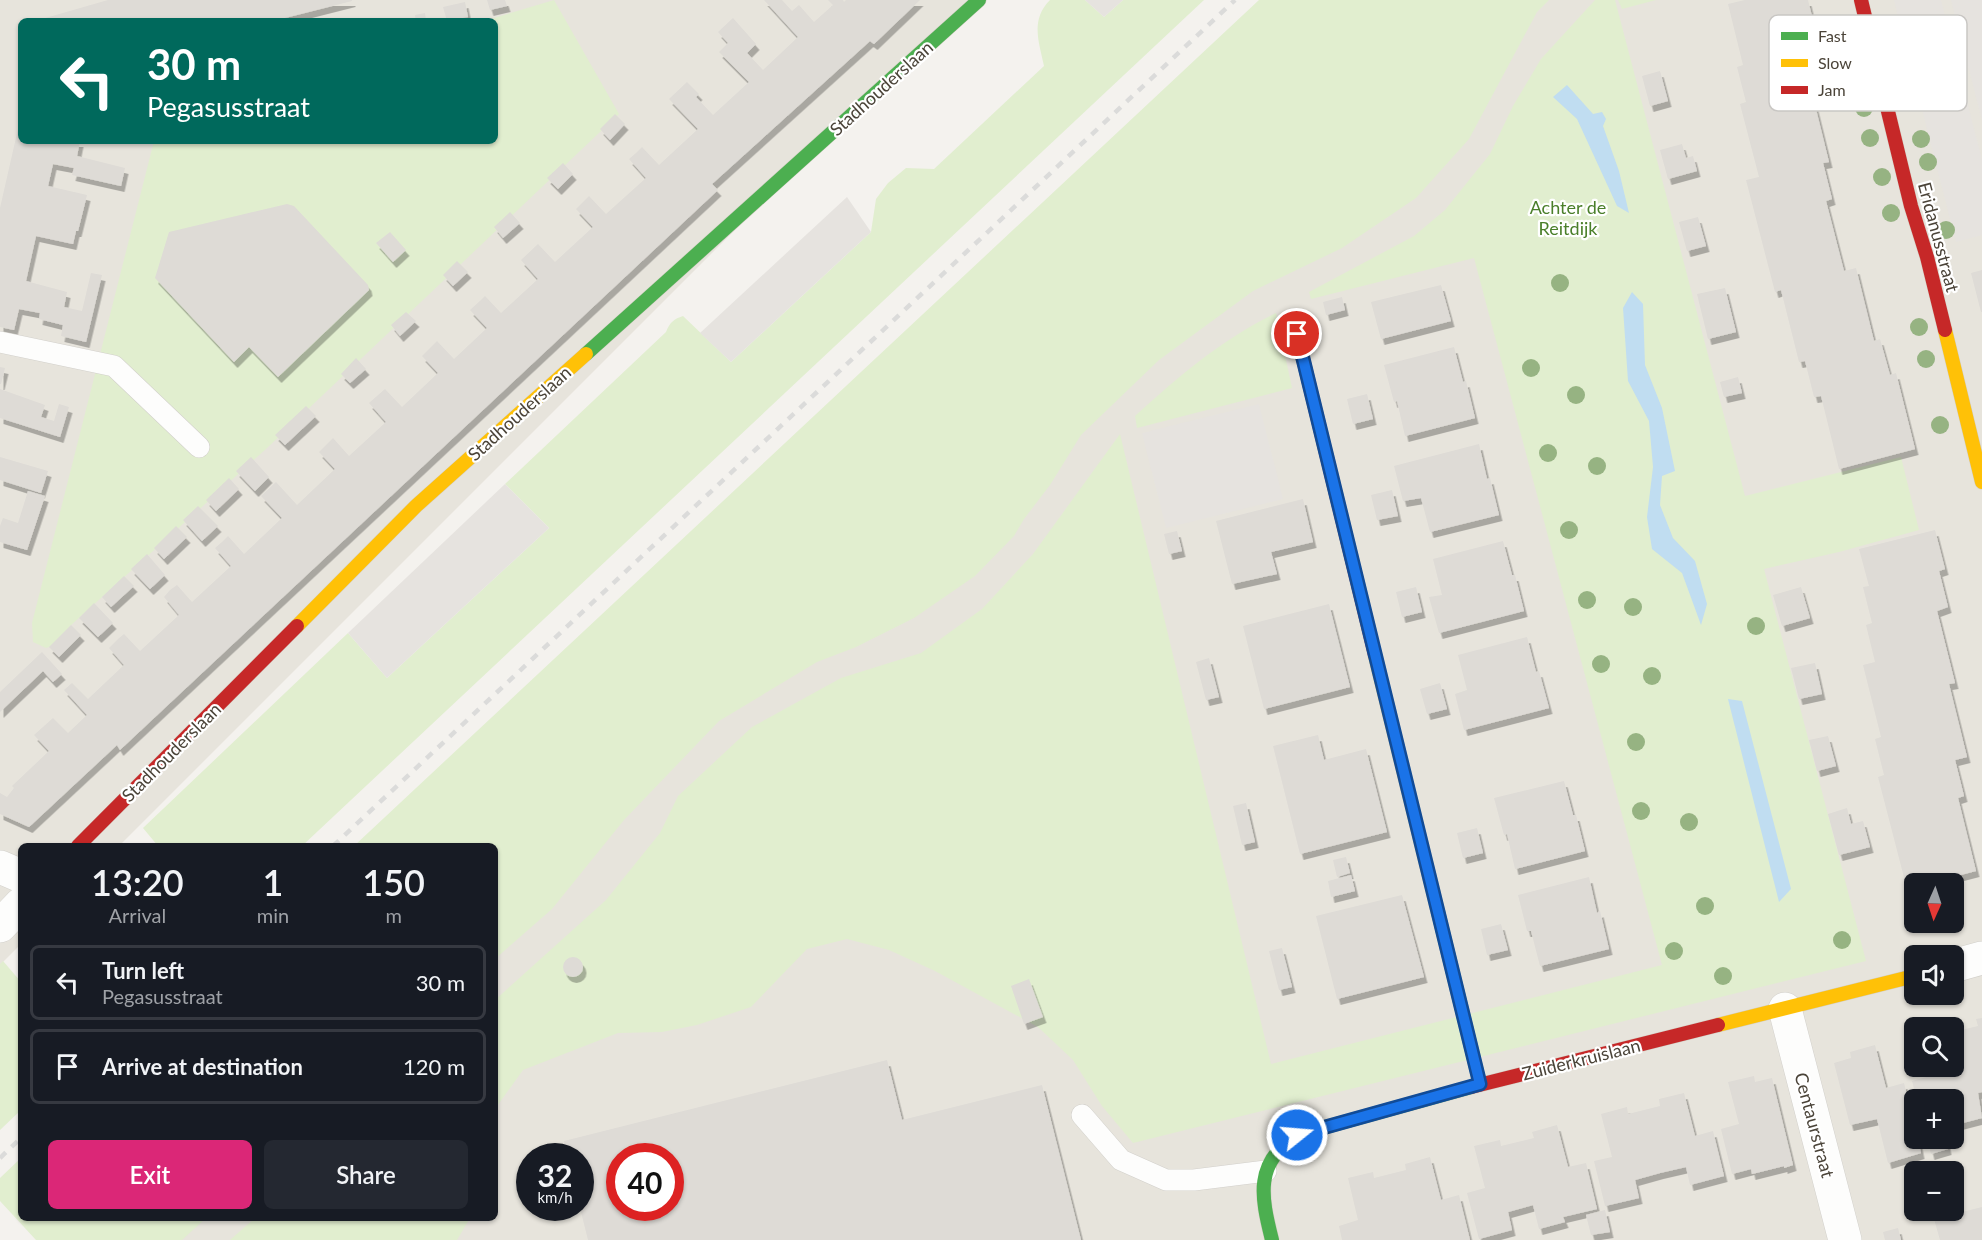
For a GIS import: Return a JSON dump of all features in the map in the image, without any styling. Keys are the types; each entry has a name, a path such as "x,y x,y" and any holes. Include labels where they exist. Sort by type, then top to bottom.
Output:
{"street":[{"name":"Stadhouderslaan","path":"81,843 416,506 979,0"},
{"name":"Eridanusstraat","path":"1861,0 1865,15"},
{"name":"Eridanusstraat","path":"1888,111 1911,206 1927,257 1982,482"},
{"path":"1297,334 1480,1084"},
{"path":"0,867 18,875"},
{"path":"0,926 18,907"},
{"path":"1964,963 1982,958"},
{"name":"Zuiderkruislaan","path":"1266,1171 1268,1163 1277,1150 1288,1139 1297,1135 1480,1084 1904,979"},
{"name":"Centaurstraat","path":"1785,1009 1845,1240"},
{"path":"1266,1171 1262,1195 1272,1240"}],"lane":[{"path":"0,342 114,366 199,447"},
{"path":"1082,1115 1121,1160 1166,1180 1194,1180 1266,1171"}],"shaded area":[{"path":"0,0 979,0 865,100 122,843 18,843 18,947 0,965"},
{"path":"1085,0 1123,0 1104,17"},
{"path":"1381,0 1982,0 1982,1240 76,1240 96,1221 498,1221 498,843"},
{"path":"1894,0 1941,0 1945,15 1898,15"},
{"path":"1951,0 1982,0 1982,120 1967,62 1967,15 1955,15"},
{"path":"1967,101 1982,160 1982,235 1956,242 1922,111 1967,111"},
{"path":"847,197 871,232 731,362 700,333"},
{"path":"1259,404 1283,499 1166,528 1142,433"},
{"path":"505,484 549,528 387,678 348,633"}],"green space":[{"path":"554,0 619,114 266,449 70,626 58,644 46,648 33,642 32,623 153,144 498,144 498,18 494,18"},
{"path":"1050,0 1085,0 1104,17 1123,0 1204,0 305,843 156,843 143,828 348,633 387,678 549,528 505,484 666,332 673,321 683,316 731,362 871,232 876,199 888,183 906,168 934,169 1044,66 1038,40 1038,23"},
{"path":"1259,0 1549,0 1537,12 1469,139 1416,198 1342,248 1253,291 1159,360 1081,435 1050,485 1014,536 975,576 914,618 856,647 817,662 719,721 624,820 552,909 498,956 498,843 357,843"},
{"name":"Achter de Reitdijk","path":"1595,0 1615,0 1745,496 1901,457 1919,530 1839,552 1764,569 1866,961 1133,1143 1102,1106 1073,1060 1038,1027 935,971 889,950 847,939 807,949 751,1007 697,1025 662,1032 618,1033 523,1070 498,1105 498,997 606,900 660,833 678,796 752,727 841,678 921,653 982,609 1033,554 1120,434 1271,1064 1662,965 1474,258 1311,299 1309,292 1414,236 1445,210 1490,154 1513,106 1541,59"},
{"path":"1618,0 1656,0 1622,9"},
{"path":"1276,313 1292,388 1137,428 1135,416 1185,373 1237,335"},
{"path":"3,961 18,978 18,1113 0,1130 0,964"},
{"path":"18,1161 18,1220 0,1201 0,1178"},
{"path":"18,1221 203,1221 182,1240 36,1240"},
{"path":"252,1221 468,1221 457,1240 230,1240"}],"water":[{"path":"1567,85 1593,114 1602,112 1606,119 1603,126 1619,171 1629,213 1617,206 1577,119 1553,97"},
{"path":"1632,292 1643,304 1645,365 1662,408 1675,471 1662,476 1660,505 1673,538 1695,561 1707,604 1701,625 1682,573 1652,549 1647,517 1653,467 1649,421 1628,381 1623,308"},
{"path":"1728,699 1742,701 1791,889 1779,902"}],"building":[{"path":"108,0 352,0 285,18 45,18"},
{"path":"487,0 505,0 507,6 490,10"},
{"path":"764,0 782,0 792,11 799,5 814,22 833,5 828,0 843,0 844,2 846,0 920,0 874,44 870,41 712,184 718,190 120,750 117,745 29,827 0,814 0,793 7,797 14,788 12,786 49,751 34,735 53,718 68,733 87,715 64,690 72,683 88,699 124,665 109,648 118,639 124,634 140,651 179,615 164,597 170,590 177,585 192,602 231,566 215,548 228,536 244,554 282,518 261,496 276,482 297,505 335,469 319,452 333,438 349,456 386,422 369,403 385,389 402,407 438,373 422,356 437,341 454,359 487,328 470,310 485,296 501,313 538,279 521,260 538,244 555,262 593,227 576,209 589,196 606,214 646,178 629,159 642,147 659,165 698,129 669,99 687,82 699,94 696,97 713,115 749,82 719,52 728,43 718,32 733,18 756,44 747,53 763,70 798,37"},
{"path":"1745,0 1808,0 1812,15 1769,15 1769,111 1816,111 1829,162 1823,163 1832,199 1826,201 1844,271 1856,268 1874,341 1880,339 1890,375 1896,373 1915,449 1839,469 1821,396 1814,397 1805,361 1799,362 1781,290 1775,292 1746,180 1759,177 1740,104 1746,102 1737,67 1743,65 1728,4"},
{"path":"465,2 468,17 446,18 443,7"},
{"path":"425,13 426,18 416,18 415,15"},
{"path":"1660,71 1668,101 1650,106 1642,76"},
{"path":"615,114 625,124 610,140 600,129"},
{"path":"18,129 18,144 79,144 77,156 125,168 121,186 72,175 74,168 53,164 48,186 87,195 73,244 36,236 26,281 67,292 64,307 82,311 91,273 102,275 86,342 61,336 63,325 39,319 40,313 19,309 14,330 0,327 0,208"},
{"path":"1682,144 1686,158 1693,156 1697,171 1668,179 1660,150"},
{"path":"563,163 573,174 558,189 547,178"},
{"path":"287,204 294,206 368,285 369,290 278,377 249,347 234,362 155,278 169,232"},
{"path":"510,212 520,223 503,238 494,227"},
{"path":"1698,217 1706,246 1687,251 1679,222"},
{"path":"390,232 406,250 393,262 376,243"},
{"path":"457,261 468,272 453,286 443,275"},
{"path":"1982,270 1982,312 1981,312 1971,273"},
{"path":"1441,285 1451,321 1381,339 1371,302"},
{"path":"1725,288 1736,332 1708,339 1697,294"},
{"path":"1342,297 1345,310 1326,315 1323,302"},
{"path":"406,312 416,321 400,336 391,325"},
{"path":"1454,347 1463,382 1466,381 1475,418 1405,436 1397,401 1394,402 1384,365"},
{"path":"356,358 366,369 350,383 341,374"},
{"path":"0,367 5,368 1,384 0,384"},
{"path":"1738,377 1742,393 1724,397 1720,382"},
{"path":"0,389 45,405 41,417 54,421 59,404 69,407 60,437 0,418"},
{"path":"1367,394 1373,419 1353,424 1347,399"},
{"path":"306,406 316,416 285,445 275,435"},
{"path":"1479,444 1499,515 1430,532 1421,498 1403,501 1394,466"},
{"path":"0,457 48,471 41,493 0,480"},
{"path":"251,457 269,477 255,491 236,471"},
{"path":"229,478 239,489 216,511 206,500"},
{"path":"1392,490 1398,516 1377,520 1371,495"},
{"path":"28,491 45,496 27,550 0,542 0,526 3,518 18,523"},
{"path":"1303,499 1313,542 1271,552 1277,574 1232,584 1216,521"},
{"path":"198,506 218,526 202,541 183,520"},
{"path":"176,526 187,537 164,559 154,548"},
{"path":"1935,530 1945,569 1939,571 1948,607 1937,611 1955,683 1949,684 1967,757 1955,760 1964,796 1958,798 1976,871 1964,874 1904,873 1904,877 1878,777 1884,775 1875,739 1881,737 1863,665 1875,662 1866,625 1872,623 1863,587 1869,586 1859,549"},
{"path":"1177,531 1182,551 1169,554 1164,534"},
{"path":"1503,541 1524,611 1439,633 1429,597 1442,595 1433,559"},
{"path":"147,554 165,575 150,589 131,569"},
{"path":"124,576 134,586 111,607 102,597"},
{"path":"1416,587 1422,612 1402,617 1396,592"},
{"path":"1801,587 1810,618 1782,626 1773,595"},
{"path":"94,603 113,623 98,637 79,618"},
{"path":"1329,604 1350,687 1264,709 1243,626"},
{"path":"71,625 81,635 59,657 49,647"},
{"path":"1527,637 1549,708 1464,730 1455,694 1467,690 1458,655"},
{"path":"42,652 62,674 53,682 43,671 0,712 0,692"},
{"path":"1209,658 1219,697 1206,700 1196,662"},
{"path":"1815,663 1822,694 1799,699 1791,668"},
{"path":"1440,683 1447,709 1427,714 1420,689"},
{"path":"1318,735 1324,760 1366,749 1387,832 1300,854 1273,746"},
{"path":"1828,736 1836,766 1817,771 1809,740"},
{"path":"1564,781 1585,851 1515,869 1507,834 1504,835 1494,798"},
{"path":"1246,803 1255,842 1242,845 1233,806"},
{"path":"1847,808 1851,824 1863,821 1870,847 1839,855 1828,814"},
{"path":"1477,828 1483,853 1463,858 1457,833"},
{"path":"1346,857 1350,873 1337,877 1333,860"},
{"path":"1351,875 1355,891 1331,897 1328,881"},
{"path":"1589,877 1597,913 1600,911 1609,949 1540,966 1531,931 1527,931 1518,895"},
{"path":"1402,895 1424,977 1337,999 1316,916"},
{"path":"1501,924 1508,950 1487,955 1481,929"},
{"path":"1282,948 1292,987 1279,990 1269,951"},
{"path":"569,957 577,957 583,963 583,971 577,977 569,977 563,971 563,963"},
{"path":"1029,979 1043,1017 1024,1024 1011,986"},
{"path":"1982,1018 1982,1092 1978,1093 1982,1118 1964,1123 1964,1089 1914,1089 1912,1081 1926,1077 1964,1077 1964,1029 1978,1026 1976,1019"},
{"path":"1875,1045 1886,1088 1904,1083 1904,1149 1920,1149 1921,1153 1888,1163 1877,1119 1850,1125 1834,1063 1851,1058 1850,1052"},
{"path":"887,1060 902,1120 1042,1085 1081,1240 588,1240 583,1221 594,1221 594,1143 564,1143 564,1141"},
{"path":"1754,1076 1755,1082 1772,1078 1793,1165 1752,1174 1751,1169 1732,1174 1721,1129 1739,1124 1728,1082"},
{"path":"1684,1093 1695,1136 1713,1131 1724,1176 1690,1185 1686,1167 1660,1173 1635,1180 1639,1198 1605,1206 1594,1161 1612,1157 1601,1114 1627,1107 1628,1114 1660,1106 1659,1099"},
{"path":"1557,1125 1568,1167 1586,1163 1597,1209 1563,1217 1565,1222 1539,1229 1533,1205 1508,1212 1512,1230 1479,1239 1467,1193 1485,1188 1474,1146 1500,1140 1501,1146 1534,1138 1532,1132"},
{"path":"1930,1149 1948,1149 1931,1154"},
{"path":"1430,1157 1441,1200 1459,1195 1470,1240 1342,1240 1339,1226 1358,1220 1348,1178 1373,1172 1374,1178 1406,1170 1405,1164"},
{"path":"1982,1207 1982,1240 1940,1240 1935,1221 1964,1221 1964,1212"},
{"path":"1605,1210 1610,1232 1591,1235 1586,1215"},
{"path":"1898,1228 1901,1240 1885,1240 1883,1232"}],"railway":[{"path":"336,843 1235,0"},
{"path":"0,1158 18,1141"}],"traffic: fast":[{"path":"586,354 979,0"},
{"path":"1438,912 1480,1084"},
{"path":"1272,1240 1264,1195 1267,1169 1273,1157 1297,1135 1471,1087"}],"traffic: slow":[{"path":"1945,330 1982,482"},
{"path":"297,626 416,506 586,354"},
{"path":"1375,655 1438,912"},
{"path":"1718,1025 1904,978"}],"traffic: jam":[{"path":"1861,0 1865,15"},
{"path":"1888,111 1945,330"},
{"path":"1297,334 1375,655"},
{"path":"81,843 297,626"},
{"path":"1471,1087 1718,1025"}],"route":[{"path":"1297,334 1480,1084 1297,1135"}]}
